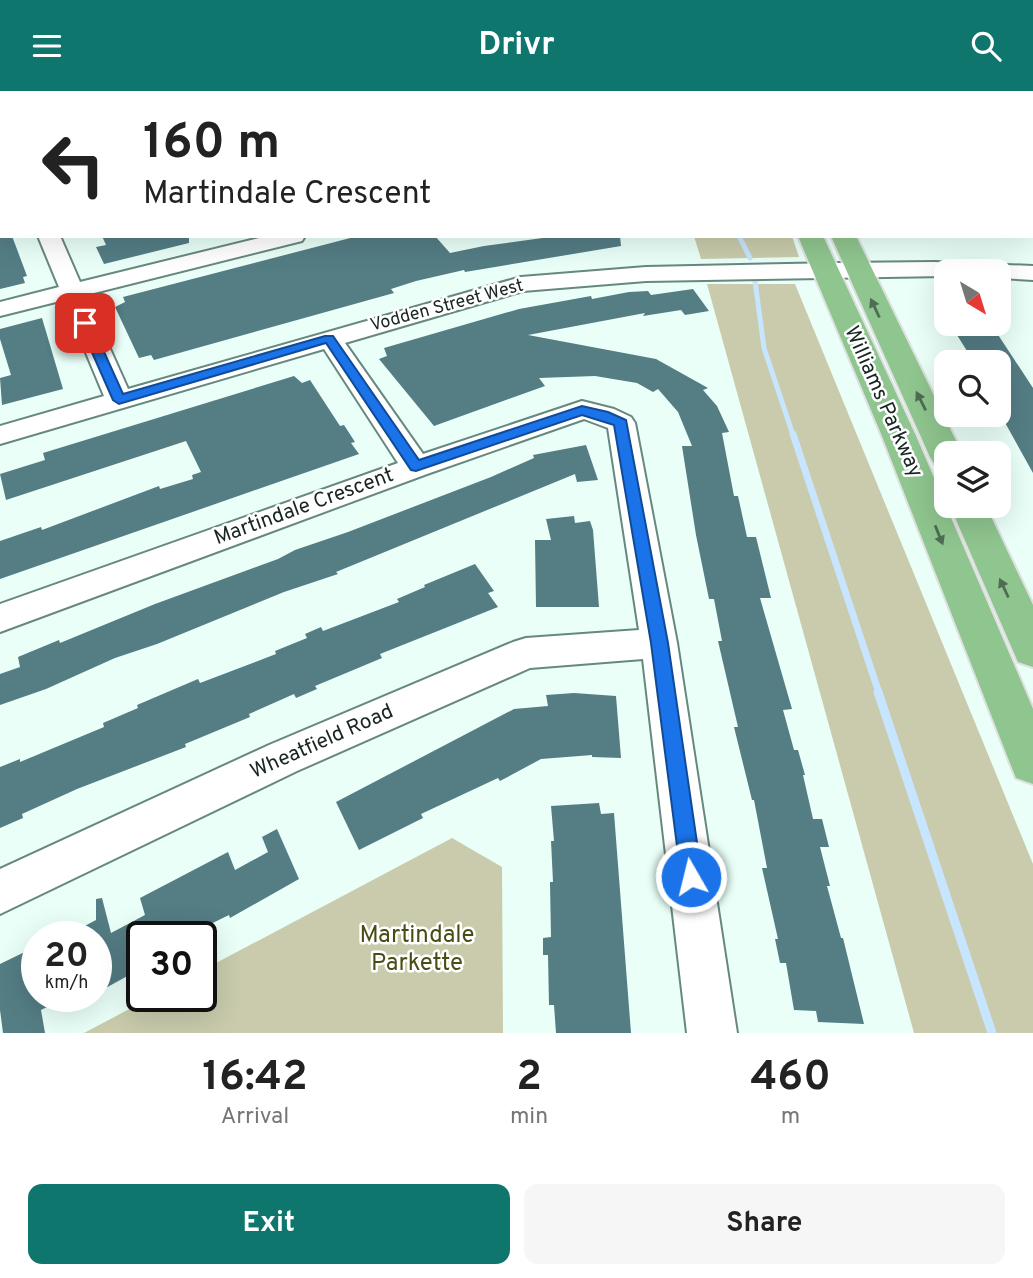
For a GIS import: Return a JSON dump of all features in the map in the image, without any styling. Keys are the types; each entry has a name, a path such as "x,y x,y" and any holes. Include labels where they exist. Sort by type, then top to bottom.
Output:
{"main road":[{"name":"Williams Parkway","path":"812,238 841,270 938,441"},
{"name":"Williams Parkway","path":"843,238 841,270 885,404 1033,763"},
{"path":"973,518 1033,650"}],"street":[{"path":"50,238 119,400"},
{"path":"0,309 286,238"},
{"name":"Vodden Street West","path":"0,435 521,284 565,278 841,270 1033,273"},
{"path":"329,338 416,467"},
{"name":"Martindale Crescent","path":"0,618 416,467 582,410 604,415 621,423 659,643 712,1033"},
{"name":"Wheatfield Road","path":"0,892 283,758 527,653 659,643"}],"green space":[{"path":"695,238 793,238 799,257 701,259"},
{"path":"707,284 795,284 1033,864 1033,1033 914,1033"},
{"name":"Martindale Parkette","path":"452,838 502,867 503,1033 84,1033 126,1011 217,1012 217,963"}],"building":[{"path":"0,238 13,238 27,276 23,277 25,283 0,289"},
{"path":"103,238 189,238 189,243 104,264 96,247 106,245"},
{"path":"350,238 437,238 450,253 542,238 620,238 621,246 465,272 464,270 416,281 391,289 394,293 154,360 151,355 139,358 115,307 125,302 123,297"},
{"path":"693,289 709,311 685,315 681,310 643,316 645,313 528,335 656,359 708,388 703,390 717,406 729,432 722,433 734,496 738,496 747,537 756,537 771,598 760,598 792,709 783,710 794,750 798,750 805,775 813,819 822,819 829,847 820,847 830,886 827,886 864,1024 818,1022 816,1011 794,1010 786,963 780,963 775,939 778,939 762,868 767,868 754,800 734,727 738,727 718,641 722,641 714,599 709,599 696,535 682,446 692,446 678,412 658,389 653,392 637,383 595,376 539,378 545,386 434,426 379,359 387,356 384,348 519,309 591,296 592,299 648,291 651,295"},
{"path":"42,318 63,389 2,405 0,378 11,375 0,339 0,329"},
{"path":"958,336 999,336 1008,350 966,350"},
{"path":"1011,354 1033,388 1033,473 1007,427 1011,427"},
{"path":"294,376 302,383 310,380 340,426 344,425 359,454 0,579 0,541 41,527 42,530 159,486 160,489 193,479 192,475 201,472 186,441 6,500 0,474 45,460 43,453"},
{"path":"586,445 598,480 577,482 575,474 336,572 338,574 284,592 157,644 115,658 46,689 0,705 0,674 20,667 18,657 491,477 534,458 533,455"},
{"path":"574,516 575,523 590,521 593,530 599,607 536,607 535,540 551,540 546,519"},
{"path":"475,564 494,591 488,593 498,607 380,654 382,658 315,686 317,689 296,698 294,694 249,714 250,717 185,744 186,747 77,789 22,814 23,818 0,828 0,767 20,759 20,762 104,727 103,723 138,708 137,705 198,679 200,683 276,654 275,651 307,638 305,634 321,627 323,631 399,602 397,599 425,587 424,585"},
{"path":"574,693 616,696 621,758 592,755 541,759 500,781 498,778 421,814 423,818 359,850 336,802 514,709 548,706 546,695"},
{"path":"599,803 601,814 614,813 631,1033 556,1033 554,1005 549,1005 548,955 543,955 543,938 551,937 551,841 554,841 551,806"},
{"path":"277,829 299,879 230,918 229,915 217,921 134,921 145,915 140,898 228,852 235,870 268,852 262,837"},
{"path":"102,898 108,921 94,921 96,899"},
{"path":"126,925 126,977 112,984 112,932"},
{"path":"21,954 21,1012 41,1012 45,1033 3,1033 0,964"}],"waterway":[{"path":"740,238 750,258"},
{"path":"755,281 764,348 793,435"},
{"path":"793,434 879,693"},
{"path":"878,692 992,1033"}],"route":[{"path":"85,323 119,400 329,338 416,467 582,410 604,415 621,423 659,643 691,877"}]}
